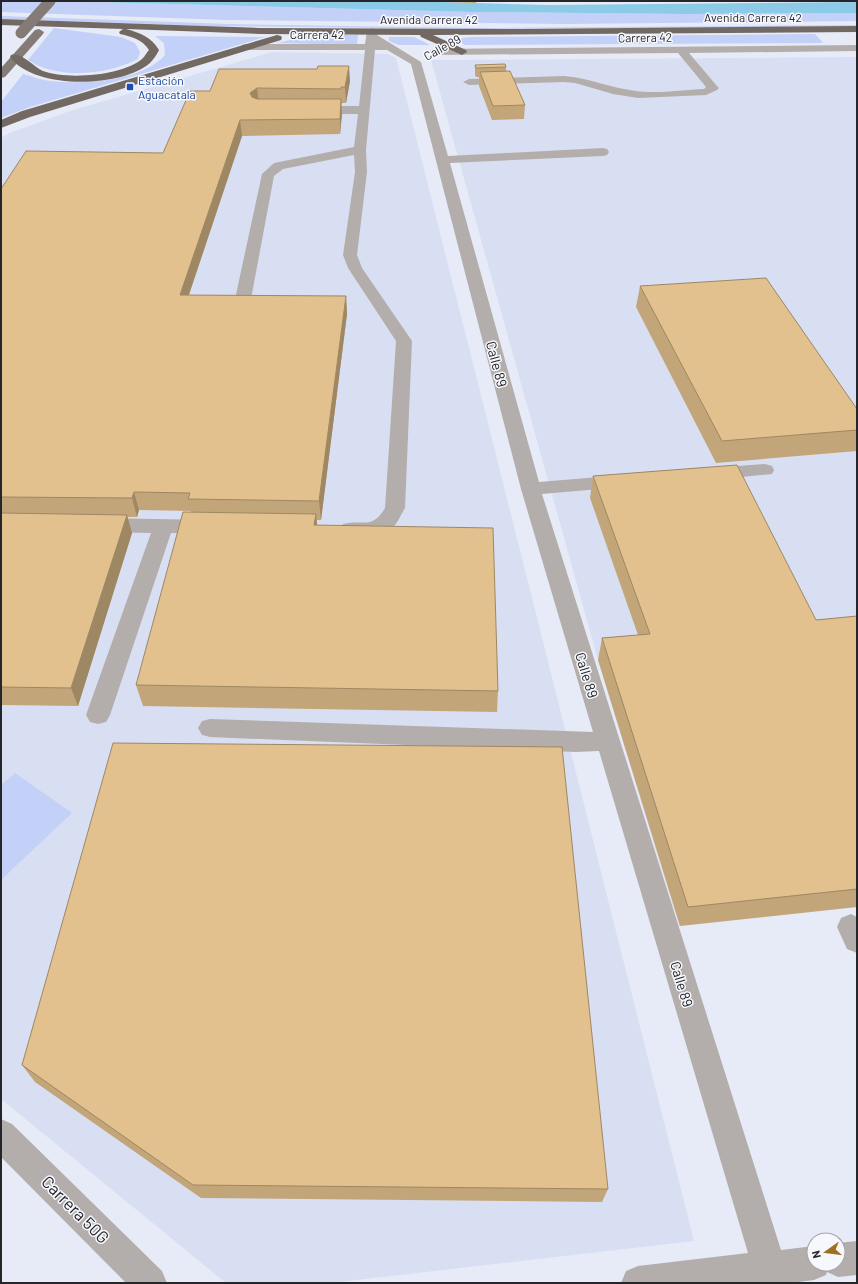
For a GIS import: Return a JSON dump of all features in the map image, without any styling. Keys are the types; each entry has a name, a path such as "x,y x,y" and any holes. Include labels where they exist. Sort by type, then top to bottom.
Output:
{"highway":[{"name":"Avenida Carrera 42","path":"1,14 196,21 428,25 857,23"},
{"name":"Avenida Carrera 42","path":"1,22 187,30 312,31 372,34 418,32 857,29"},
{"path":"16,58 42,74 57,77 88,78 111,75 129,70 145,63 152,56 154,50 144,38 134,34 75,25"},
{"path":"1,124 26,114 244,47 312,31"},
{"path":"418,32 462,52"}],"main road":[{"path":"18,35 50,1"},
{"path":"1,75 58,12"}],"street":[{"path":"821,30 848,57"},
{"path":"838,30 857,48"},
{"name":"Calle 89","path":"416,62 469,32"},
{"path":"333,528 372,529 386,523 395,508 404,341 355,268 350,255 361,172 360,150 364,110 364,76 372,34"},
{"name":"Calle 89","path":"372,34 390,47 416,62 530,489 772,1276"},
{"name":"Carrera 42","path":"244,47 390,47"},
{"name":"Carrera 42","path":"433,52 857,48"},
{"path":"469,82 564,79 576,80 613,91 638,95 710,91 713,88 681,50"},
{"path":"296,109 364,110"},
{"path":"243,299 268,174 279,166 360,150"},
{"path":"442,160 603,152"},
{"path":"696,475 765,470"},
{"path":"530,489 642,479"},
{"path":"86,525 225,527"},
{"path":"98,715 163,526"},
{"path":"210,728 576,742 608,741"},
{"name":"Carrera 50G","path":"1,1135 150,1283"},
{"path":"846,1259 857,1258"},
{"path":"638,1283 772,1276 806,1265"}],"shaded area":[{"path":"1,1 55,1 472,12 686,14 857,13 857,21 563,24 227,20 1,12"},
{"path":"55,1 406,1 547,5 857,2 857,13 686,14 472,12"},
{"path":"1,16 230,24 471,28 857,25 857,27 471,29 207,26 1,19"},
{"path":"54,28 121,37 135,43 140,52 138,59 112,69 83,73 53,71 28,60"},
{"path":"815,34 823,43 465,45 458,41 462,38 471,37"},
{"path":"313,35 358,35 357,45 277,43"},
{"path":"155,36 265,37 30,107 1,118 1,102 23,74 63,82 95,81 127,76 142,71 155,64 165,55 164,43"},
{"path":"389,37 414,37 430,45 399,45 389,41"},
{"path":"272,52 388,54 396,58 694,1241 331,1283 226,1283 1,1099 1,138 10,133 70,111"},
{"path":"857,57 857,907 679,926 598,660 431,60"},
{"path":"15,773 72,813 1,880 1,785"}],"building":[{"path":"505,64 506,67 476,68 475,65"},
{"path":"318,66 349,66 345,87 341,87 341,89 257,88 250,93 252,97 257,99 341,99 340,119 240,120 180,295 346,296 319,501 188,499 190,493 134,492 132,498 1,497 1,189 26,151 163,153 190,91 210,91 219,69 317,69"},
{"path":"510,71 525,105 493,106 480,72"},
{"path":"766,278 857,409 857,430 722,441 640,286"},
{"path":"737,465 816,620 857,616 857,889 688,907 602,638 650,634 593,476"},
{"path":"183,512 316,514 314,525 493,528 498,691 136,685"},
{"path":"1,513 127,515 71,688 1,687"},
{"path":"113,743 562,747 608,1189 193,1185 22,1065"}],"railway":[{"path":"501,1 765,1"}],"place":[{"name":"Estación Aguacatala","path":"130,87"}]}
